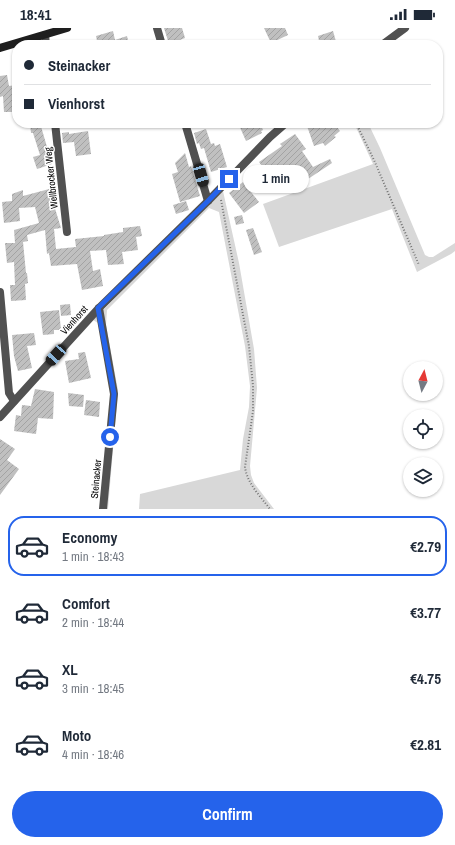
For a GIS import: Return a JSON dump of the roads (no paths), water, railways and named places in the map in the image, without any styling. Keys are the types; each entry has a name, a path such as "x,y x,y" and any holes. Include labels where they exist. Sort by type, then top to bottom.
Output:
{"main road":[{"path":"28,40 67,28"},
{"path":"0,48 12,45"}],"street":[{"path":"157,28 161,40"},
{"path":"388,40 404,28"},
{"path":"45,35 46,40"},
{"name":"Wellbrocker Weg","path":"55,128 67,232"},
{"path":"186,128 208,201"},
{"name":"Vienhorst","path":"0,417 98,308 280,128"},
{"path":"0,292 9,393 14,401"},
{"name":"Steinacker","path":"98,308 114,394 104,509"}]}
